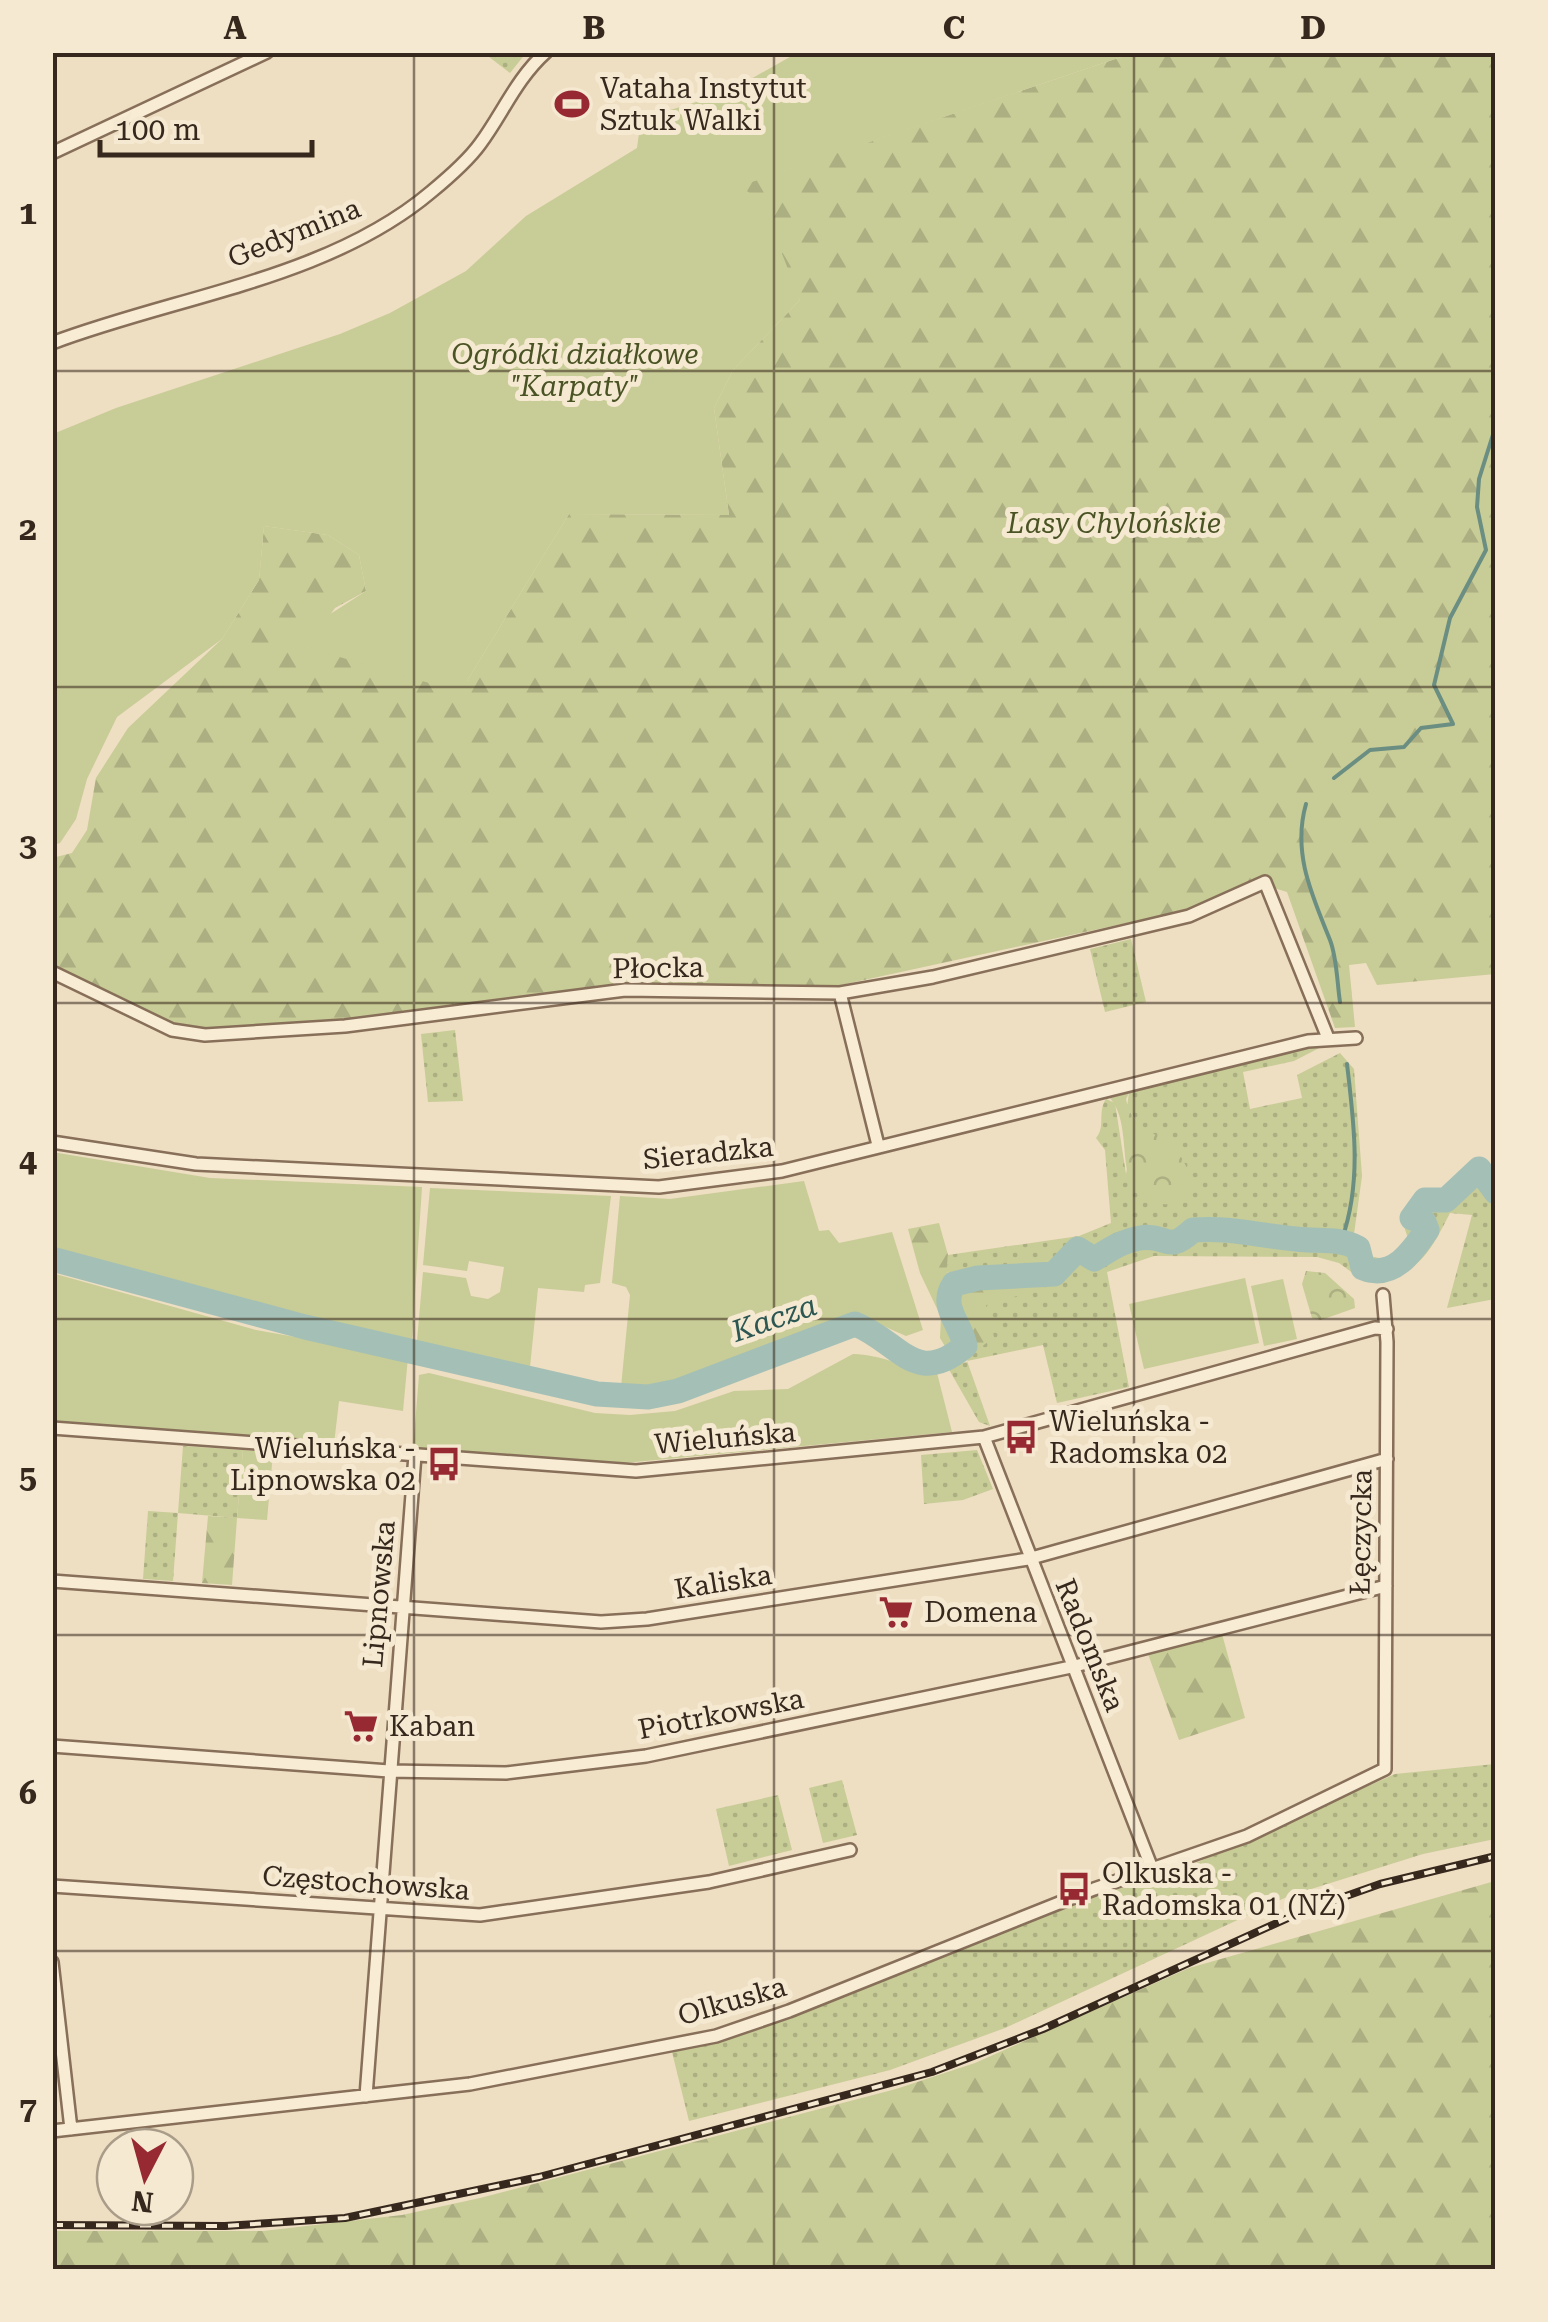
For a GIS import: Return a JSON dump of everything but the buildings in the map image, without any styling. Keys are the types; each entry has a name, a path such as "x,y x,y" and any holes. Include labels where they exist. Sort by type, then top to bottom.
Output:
{"street":[{"path":"52,153 267,52"},
{"name":"Gedymina","path":"52,344 268,274 361,236 421,200 459,167 480,146 511,92 546,52"},
{"name":"Płocka","path":"52,972 172,1030 206,1035 345,1026 644,989 840,993 950,973 1189,916 1266,882 1328,1038"},
{"path":"840,993 878,1146"},
{"name":"Sieradzka","path":"52,1142 196,1164 644,1186 749,1178 1328,1038 1356,1038"},
{"name":"Łęczycka","path":"1383,1295 1387,1329 1386,1769"},
{"name":"Wieluńska","path":"52,1428 636,1471 984,1436 1375,1328 1387,1329"},
{"name":"Radomska","path":"984,1436 1028,1558 1153,1871"},
{"name":"Lipnowska","path":"366,2096 414,1456"},
{"name":"Kaliska","path":"52,1582 601,1622 632,1620 1028,1558 1387,1460"},
{"name":"Piotrkowska","path":"52,1746 485,1775 646,1756 1071,1668 1386,1586"},
{"name":"Olkuska","path":"52,2131 470,2084 716,2036 790,2012 1094,1890 1290,1817 1329,1793 1386,1769"},
{"name":"Częstochowska","path":"52,1886 480,1915 694,1885 850,1850"},
{"path":"52,1962 71,2129"}],"green space":[{"path":"484,53 526,53 510,73"},
{"name":"Ogródki działkowe \"Karpaty\"","path":"797,53 1133,53 740,186 762,202 800,300 733,370 714,408 729,515 569,514 467,681 429,683 305,647 307,629 366,591 359,555 328,535 264,526 259,580 222,639 117,717 87,779 76,819 60,843 53,845 53,434 116,408 340,334 390,313 466,271 526,216 637,148 640,126 656,124 654,115 726,93"},
{"name":"Lasy Chylońskie","path":"1133,53 1495,53 1495,974 1377,985 1366,963 1349,965 1355,1027 1335,1028 1287,892 1251,881 1191,909 841,985 624,985 346,1020 189,1030 53,966 52,858 72,853 87,830 96,778 128,728 222,639 259,580 264,526 328,535 359,555 366,591 335,608 306,647 467,681 569,514 729,515 714,408 733,370 800,300 738,186"},
{"path":"1131,939 1146,1002 1105,1012 1090,949"},
{"path":"455,1030 463,1101 428,1102 421,1034"},
{"path":"1327,1044 1294,1061 1243,1072 1250,1109 1302,1098 1297,1075 1340,1053 1354,1069 1362,1176 1354,1234 1364,1255 1394,1261 1408,1238 1402,1221 1409,1207 1446,1189 1479,1164 1485,1166 1495,1187 1495,1299 1447,1308 1472,1215 1450,1213 1418,1262 1397,1275 1365,1282 1339,1263 1317,1257 1154,1256 1107,1272 1129,1387 1057,1403 1043,1345 967,1361 986,1305 1023,1266 945,1273 948,1255 1079,1236 1111,1223 1105,1150 1096,1138 1106,1099 1115,1103 1126,1174 1137,1122 1127,1107 1129,1093"},
{"path":"1129,1093 1126,1099 1130,1112 1169,1144 1186,1166 1191,1184 1171,1204 1150,1202 1137,1194 1130,1181 1118,1112 1110,1098"},
{"path":"52,1152 210,1178 422,1187 412,1340 382,1333 376,1338 336,1329 53,1249"},
{"path":"804,1181 819,1231 829,1230 839,1243 892,1232 923,1330 906,1336 870,1320 847,1319 787,1346 667,1386 621,1387 630,1295 626,1287 612,1283 620,1196 670,1199"},
{"path":"430,1188 611,1196 600,1283 585,1285 584,1292 538,1288 530,1367 417,1341 423,1272 466,1278 471,1296 488,1299 500,1292 504,1267 469,1261 467,1271 423,1265"},
{"path":"939,1223 948,1255 946,1273 1024,1266 1021,1295 986,1305 994,1337 961,1363 954,1346 946,1348 940,1338 941,1317 920,1273 908,1229"},
{"path":"1306,1271 1325,1273 1354,1299 1355,1308 1321,1320 1312,1318 1302,1284"},
{"path":"52,1273 256,1330 408,1357 403,1411 339,1401 334,1444 53,1422"},
{"path":"1245,1278 1259,1343 1144,1369 1129,1304"},
{"path":"1283,1279 1297,1339 1264,1346 1251,1286"},
{"path":"853,1354 936,1369 952,1432 624,1463 413,1450 419,1375 429,1373 595,1413 630,1415 675,1411 734,1391 788,1389"},
{"path":"967,1361 990,1426 979,1422 947,1366"},
{"path":"183,1446 243,1450 237,1518 178,1513"},
{"path":"243,1450 273,1453 267,1520 237,1518"},
{"path":"977,1450 993,1489 963,1500 924,1504 921,1455"},
{"path":"148,1511 178,1513 173,1581 143,1579"},
{"path":"208,1516 237,1518 232,1585 202,1583"},
{"path":"1222,1634 1245,1718 1179,1740 1148,1654"},
{"path":"1495,1764 1495,1839 1423,1854 1289,1896 1005,2028 890,2070 689,2121 672,2052 740,2035 1095,1896 1178,1871 1395,1774"},
{"path":"842,1780 857,1835 823,1843 809,1788"},
{"path":"778,1795 792,1850 729,1866 716,1809"},
{"path":"1495,1881 1495,2269 53,2269 53,2231 263,2231 402,2215 896,2089 975,2063 1189,1968"}],"waterway":[{"path":"1334,778 1370,750 1404,747 1421,728 1453,724 1434,685 1450,618 1486,550 1477,507 1479,479 1496,425"},
{"path":"1306,804 1303,857 1332,947 1340,1002"},
{"path":"1342,1239 1354,1174 1347,1064"},
{"name":"Kacza","path":"52,1259 305,1327 597,1394 648,1397 678,1391 855,1324 908,1358 933,1363 965,1346 950,1308 954,1284 978,1278 1054,1274 1078,1249 1094,1259 1140,1238 1172,1242 1193,1230 1207,1229 1335,1241 1358,1248 1363,1268 1384,1270 1401,1262 1427,1230 1424,1222 1412,1218 1425,1200 1446,1200 1479,1169 1496,1192"}],"railway":[{"path":"52,2225 225,2226 345,2218 539,2177 932,2072 1043,2029 1301,1912 1380,1884 1496,1856"}],"place":[{"name":"Vataha Instytut Sztuk Walki","path":"572,104"},
{"name":"Wieluńska - Radomska 02","path":"1021,1437"},
{"name":"Wieluńska - Lipnowska 02","path":"444,1464"},
{"name":"Domena","path":"896,1612"},
{"name":"Kaban","path":"361,1726"},
{"name":"Olkuska - Radomska 01 (NŻ)","path":"1074,1889"}]}
